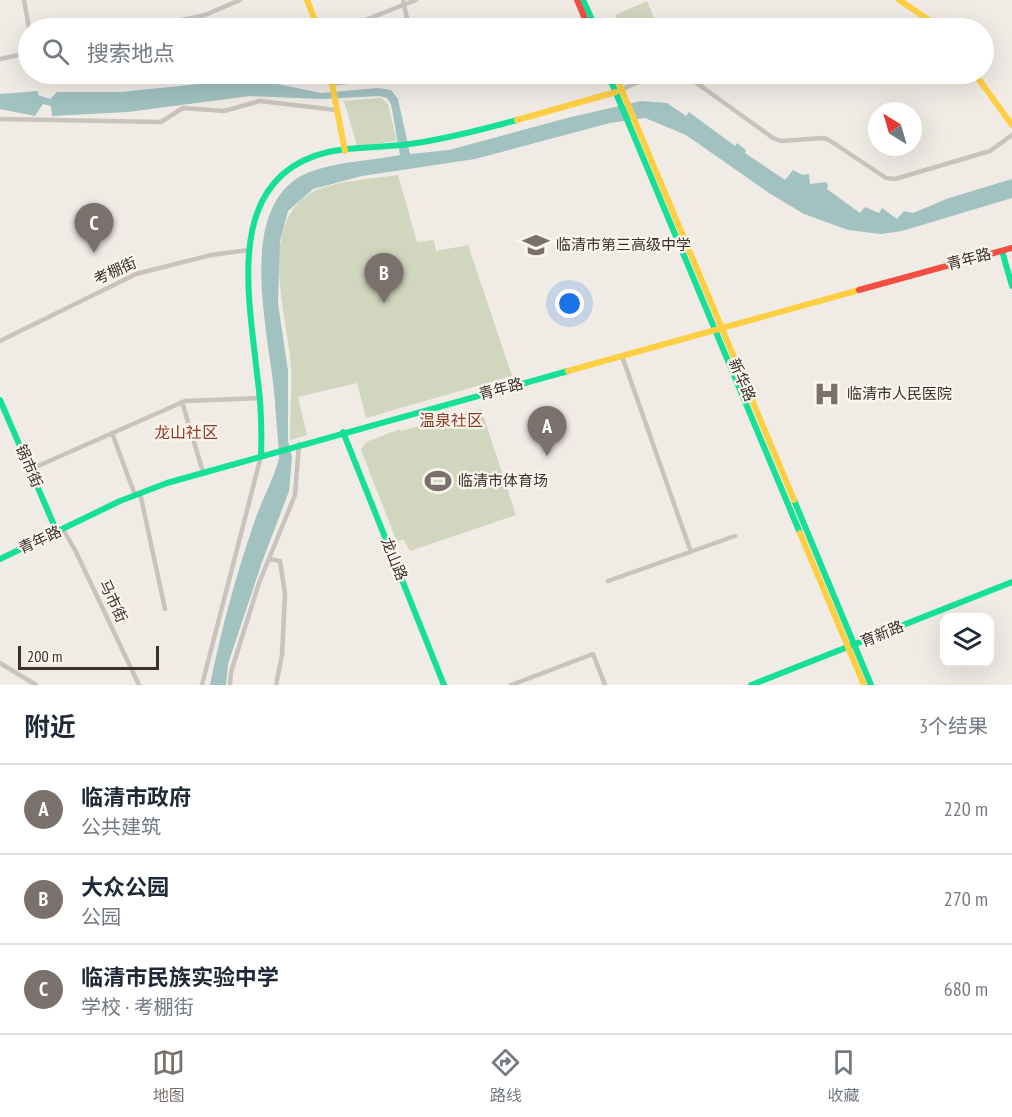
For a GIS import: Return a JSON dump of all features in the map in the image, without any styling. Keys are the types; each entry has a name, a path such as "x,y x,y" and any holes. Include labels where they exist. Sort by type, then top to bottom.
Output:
{"street":[{"path":"24,0 27,18"},
{"path":"192,18 206,15 240,0"},
{"path":"307,0 314,18"},
{"path":"368,18 404,2 416,0"},
{"path":"577,0 585,18"},
{"path":"583,0 591,18"},
{"path":"892,0 919,18"},
{"path":"898,0 926,18"},
{"path":"404,2 407,18"},
{"path":"0,59 18,55"},
{"path":"331,84 345,151"},
{"name":"新华路","path":"614,84 632,122 851,647 864,685"},
{"name":"新华路","path":"618,84 620,94"},
{"path":"202,685 261,456 261,398 249,312 249,250 256,211 272,184 301,161 316,155 414,144 461,135 620,94 639,84"},
{"path":"698,84 773,138 781,141 829,140 886,178 895,179 990,151 1012,135"},
{"path":"982,84 1012,125"},
{"path":"987,84 1012,118"},
{"path":"0,119 161,122 183,108 224,111 260,101 336,110"},
{"name":"青年路","path":"0,559 138,494 204,472 1012,248"},
{"name":"考棚街","path":"0,341 136,274 211,255 249,250"},
{"path":"1002,251 1012,286"},
{"path":"622,356 691,552"},
{"path":"31,469 182,402 261,398"},
{"name":"锅市街","path":"0,400 60,530"},
{"path":"182,402 204,472"},
{"name":"龙山路","path":"343,432 444,685"},
{"path":"112,433 138,494 165,609"},
{"path":"230,685 235,661 269,559 295,495 299,444"},
{"name":"马市街","path":"60,530 76,552 139,685"},
{"path":"608,581 735,536"},
{"path":"269,559 280,561 285,594 282,655 276,685"},
{"name":"育新路","path":"751,685 1012,582"},
{"name":"新华路","path":"851,647 871,685"},
{"path":"511,685 593,654 605,685"},
{"path":"0,663 36,685"}],"green space":[{"path":"647,1 654,18 616,18 615,15"},
{"path":"381,98 388,104 397,141 357,146 344,101"},
{"path":"398,175 417,242 434,240 436,251 468,245 512,376 366,418 357,383 298,397 307,435 290,440 291,367 279,275 284,228 293,209 309,194 340,183"},
{"name":"临清市体育场","path":"481,409 516,515 410,551 403,539 397,542 361,450 366,442 400,429 401,431"}],"water":[{"path":"199,84 278,84 321,93 378,88 391,90 398,99 410,154 449,150 571,117 641,101 667,103 686,116 689,112 735,146 737,143 746,150 745,153 785,180 793,170 803,175 809,174 810,184 826,182 827,189 860,213 865,207 879,213 882,208 897,219 904,211 913,213 949,198 1012,179 1012,198 902,231 881,234 848,230 804,214 769,193 686,135 645,118 610,123 475,159 362,176 313,189 288,211 280,241 278,303 288,371 288,441 292,457 289,491 228,664 226,685 210,685 241,563 279,459 261,276 263,243 270,214 284,190 307,173 342,164 400,155 391,104 387,98 379,96 322,99 250,96 128,112 52,116 51,106 43,104 35,116 0,109 0,94 38,91 38,95 50,99 57,92 121,92"}],"traffic: fast":[{"path":"583,0 591,18"},
{"path":"612,84 800,533"},
{"path":"261,456 260,404 248,276 250,243 257,212 271,186 294,165 328,152 423,142 517,120"},
{"path":"1002,251 1012,286"},
{"path":"0,559 120,501 167,483 568,371"},
{"path":"0,400 57,532"},
{"path":"343,432 444,685"},
{"path":"794,500 871,685"},
{"path":"751,685 1012,582"}],"traffic: slow":[{"path":"307,0 314,18"},
{"path":"899,0 926,18"},
{"path":"332,84 345,151"},
{"path":"619,84 794,500"},
{"path":"982,84 1012,125"},
{"path":"517,120 616,92"},
{"path":"568,371 859,290"},
{"path":"800,533 864,685"}],"traffic: jam":[{"path":"577,0 585,18"},
{"path":"859,290 1012,248"}],"place":[{"name":"临清市第三高级中学","path":"536,245"},
{"name":"临清市民族实验中学","path":"94,253"},
{"name":"大众公园","path":"384,303"},
{"name":"临清市人民医院","path":"827,394"},
{"name":"临清市政府","path":"547,456"},
{"name":"临清市体育场","path":"438,481"}],"district":[{"name":"温泉社区","path":"451,420"},
{"name":"龙山社区","path":"186,432"}]}
